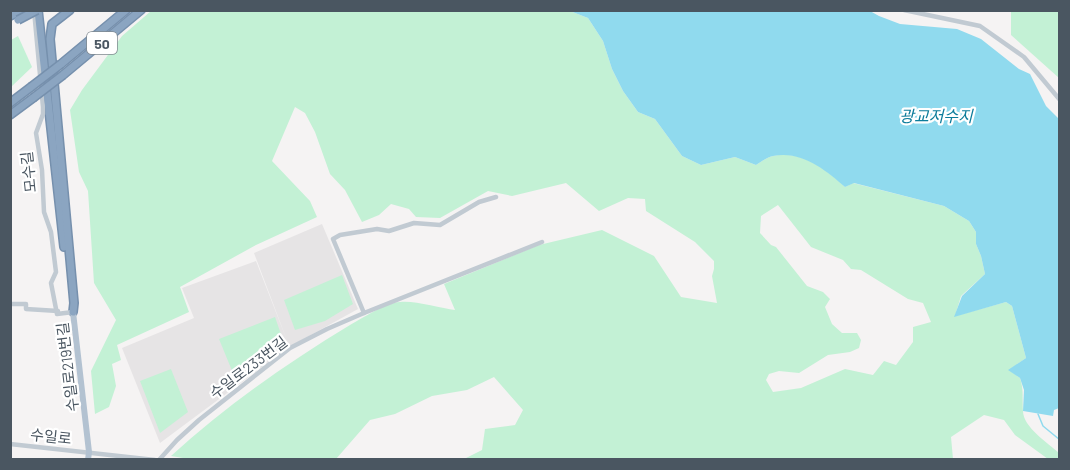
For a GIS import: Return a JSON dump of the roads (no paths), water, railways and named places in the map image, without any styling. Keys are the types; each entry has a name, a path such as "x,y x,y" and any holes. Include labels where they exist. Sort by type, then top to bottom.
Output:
{"highway":[{"path":"10,23 17,15 36,10 73,312"},
{"path":"70,10 52,24 50,39 73,312"},
{"name":"50","path":"10,102 61,64 126,10"},
{"name":"50","path":"10,115 63,75 141,10"}],"main road":[{"name":"수일로219번길","path":"73,312 89,456"}],"street":[{"name":"모수길","path":"36,10 43,114 36,133 42,170 44,212 51,232 56,272 51,283 56,310"},
{"path":"904,10 980,26 1024,57 1059,100"},
{"path":"364,313 333,239 377,229 389,231 414,223 440,225 478,202 496,197"},
{"name":"수일로233번길","path":"157,459 199,420 290,348 364,313 542,242"},
{"name":"수일로219번길","path":"10,304 26,304 26,309 73,312"},
{"name":"수일로","path":"10,444 89,456 157,459"}],"water":[{"name":"광교저수지","path":"570,11 870,11 900,24 957,29 981,39 1019,69 1030,74 1046,106 1059,119 1059,408 1054,410 1053,416 1023,411 1024,390 1020,378 1008,370 1026,358 1012,306 1006,302 954,317 962,296 985,274 976,244 976,232 969,221 944,206 854,183 845,187 821,168 793,156 773,156 756,165 735,157 701,165 682,156 655,119 638,112 623,91 612,69 603,41 588,18"}],"waterway":[{"path":"1038,414 1043,426 1060,440"}]}
